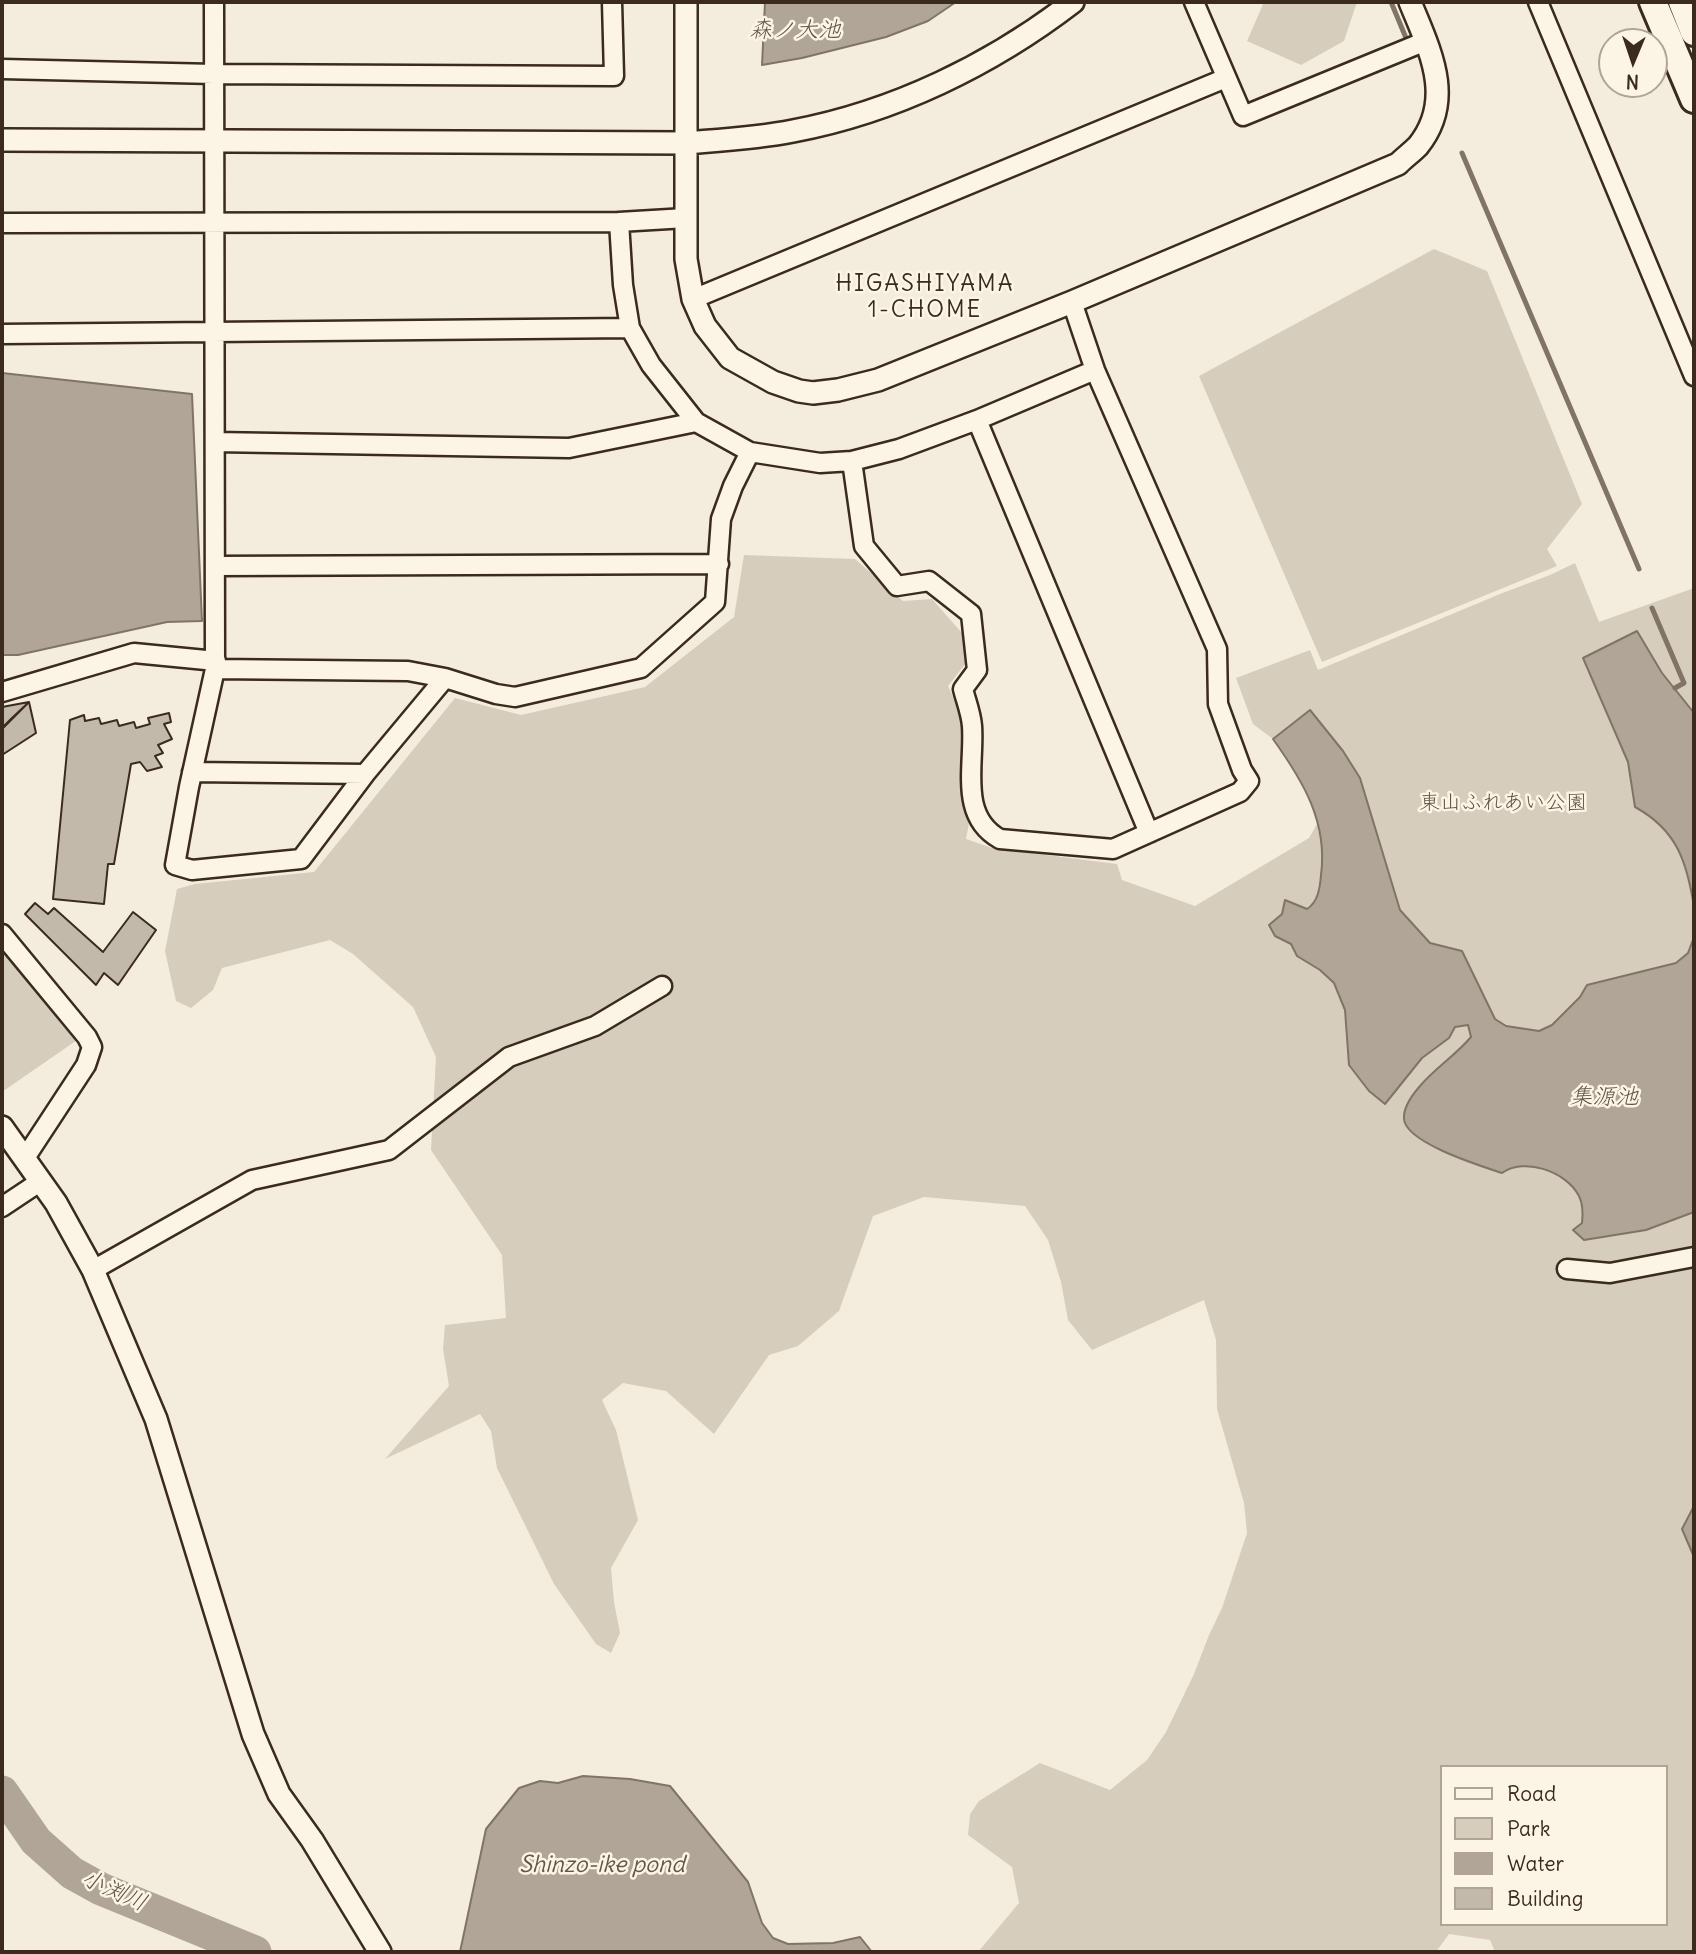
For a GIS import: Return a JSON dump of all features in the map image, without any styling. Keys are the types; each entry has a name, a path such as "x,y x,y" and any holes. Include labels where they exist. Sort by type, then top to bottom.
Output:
{"main road":[{"path":"1653,2 1694,99"},
{"path":"1682,2 1694,32"}],"street":[{"path":"214,2 216,665 175,865 192,870 301,859 365,774 445,678"},
{"path":"2,69 214,74 614,76 612,2"},
{"path":"686,2 686,259 693,299 705,326 730,358 773,382 813,393 878,380 1072,302 1398,164 1418,145 1432,122 1438,101 1438,81 1410,2"},
{"path":"2,140 686,143 792,131 843,120 884,106 981,63 1039,28 1073,2"},
{"path":"1194,2 1243,116 1426,41"},
{"path":"1538,2 1694,376"},
{"path":"693,299 1226,78"},
{"path":"2,223 619,222 687,218"},
{"path":"619,222 623,285 630,328 651,365 696,422 750,452 820,463 852,461 899,449 978,420 1096,370"},
{"path":"852,461 864,546 897,586 929,580 971,614 977,670 963,689 972,723 969,788 982,824 988,832 1000,839 1113,849 1240,792 1249,781 1242,770 1218,704 1217,649 1096,370 1072,302"},
{"path":"2,334 630,328"},
{"path":"978,420 1149,833"},
{"path":"215,442 569,448 696,422"},
{"path":"2,692 134,653 216,665 408,671 445,678 515,698 641,668 715,602 721,519 750,452"},
{"path":"216,566 719,564"},
{"path":"192,772 365,774"},
{"path":"2,934 87,1037 92,1047 86,1065 25,1158"},
{"path":"93,1270 252,1180 389,1150 509,1057 595,1026 662,986"},
{"path":"2,1127 56,1202 93,1270 156,1419 253,1734 279,1794 312,1840 380,1952"},
{"path":"2,1207 41,1181"},
{"path":"1567,1269 1610,1273 1694,1257"}],"green space":[{"path":"1264,2 1357,2 1344,41 1301,65 1247,41"},
{"path":"1434,249 1487,271 1582,504 1547,549 1557,566 1322,662 1199,376"},
{"path":"744,555 855,559 903,601 932,599 962,633 966,663 948,686 966,725 964,801 969,823 966,839 992,848 1117,864 1122,880 1195,906 1309,838 1317,824 1323,857 1319,892 1307,909 1297,906 1270,924 1527,1050 1694,1012 1694,1952 1495,1952 1490,1940 1449,1934 1436,1952 978,1952 1019,1903 1012,1867 968,1835 970,1814 979,1801 1040,1763 1110,1790 1147,1760 1166,1732 1194,1674 1222,1608 1247,1533 1244,1503 1217,1409 1216,1340 1204,1300 1092,1350 1068,1320 1061,1282 1048,1240 1025,1206 924,1197 873,1216 839,1311 798,1346 769,1355 714,1434 666,1391 623,1383 602,1400 616,1430 638,1520 611,1568 620,1633 611,1653 596,1644 554,1584 497,1468 491,1431 480,1414 385,1459 449,1386 443,1349 445,1325 506,1318 502,1255 431,1150 436,1057 413,1007 353,954 330,940 222,968 213,990 191,1008 176,1001 165,951 177,889 195,884 314,872 455,698 521,715 645,687 734,617"},
{"name":"東山ふれあい公園","path":"1575,563 1599,622 1694,588 1694,772 1593,682 1628,762 1635,807 1659,823 1679,848 1691,889 1694,937 1688,953 1676,963 1587,985 1580,997 1552,1025 1539,1031 1506,1026 1495,1019 1462,951 1430,943 1400,910 1360,778 1343,751 1310,710 1273,739 1253,724 1236,678 1310,650 1318,670"},
{"path":"2,951 80,1038 2,1092"}],"water":[{"name":"森ノ大池","path":"765,2 956,2 928,21 886,37 762,65"},
{"path":"2,373 192,394 202,621 167,622 18,655 2,655"},
{"path":"1637,631 1662,673 1694,713 1694,907 1688,876 1678,849 1661,826 1635,807 1628,762 1583,658"},
{"name":"集源池","path":"1310,710 1343,751 1360,778 1400,910 1430,943 1462,951 1495,1019 1506,1026 1539,1031 1552,1025 1580,997 1587,985 1676,963 1688,953 1694,937 1694,1212 1646,1230 1584,1240 1573,1230 1582,1223 1580,1199 1565,1180 1544,1169 1533,1167 1521,1166 1502,1173 1446,1152 1417,1137 1404,1119 1407,1106 1426,1079 1471,1037 1468,1025 1455,1027 1449,1038 1422,1058 1385,1104 1369,1091 1349,1065 1345,1010 1334,983 1320,970 1297,956 1291,944 1275,936 1269,925 1282,914 1285,900 1307,909 1314,903 1321,880 1321,837 1317,820 1303,787 1273,739"},
{"path":"1694,1506 1694,1557 1682,1529"},
{"name":"Shinzo-ike pond","path":"583,1776 630,1779 670,1786 748,1882 762,1923 773,1938 788,1944 833,1943 860,1937 872,1952 460,1952 486,1829 519,1788 540,1781 558,1783"}],"building":[{"path":"29,702 36,733 2,755 2,729"},
{"path":"29,702 12,718 2,728 2,707"},
{"path":"169,713 171,722 164,724 172,739 158,745 163,753 155,756 162,767 147,771 140,762 131,764 114,864 108,864 104,904 53,899 70,720 84,715 85,721 99,718 101,724 117,720 119,726 134,722 136,728 150,724 148,718"},
{"path":"35,903 48,914 54,908 103,952 133,912 156,930 118,985 104,973 96,985 25,914"}],"waterway":[{"path":"1391,2 1406,38"},
{"path":"1462,153 1639,569"},
{"path":"1652,608 1684,683 1675,688"},
{"name":"小渕川","path":"2,1792 36,1841 72,1873 101,1889 255,1952"}],"district":[{"name":"HIGASHIYAMA 1-CHOME","path":"925,297"}]}
